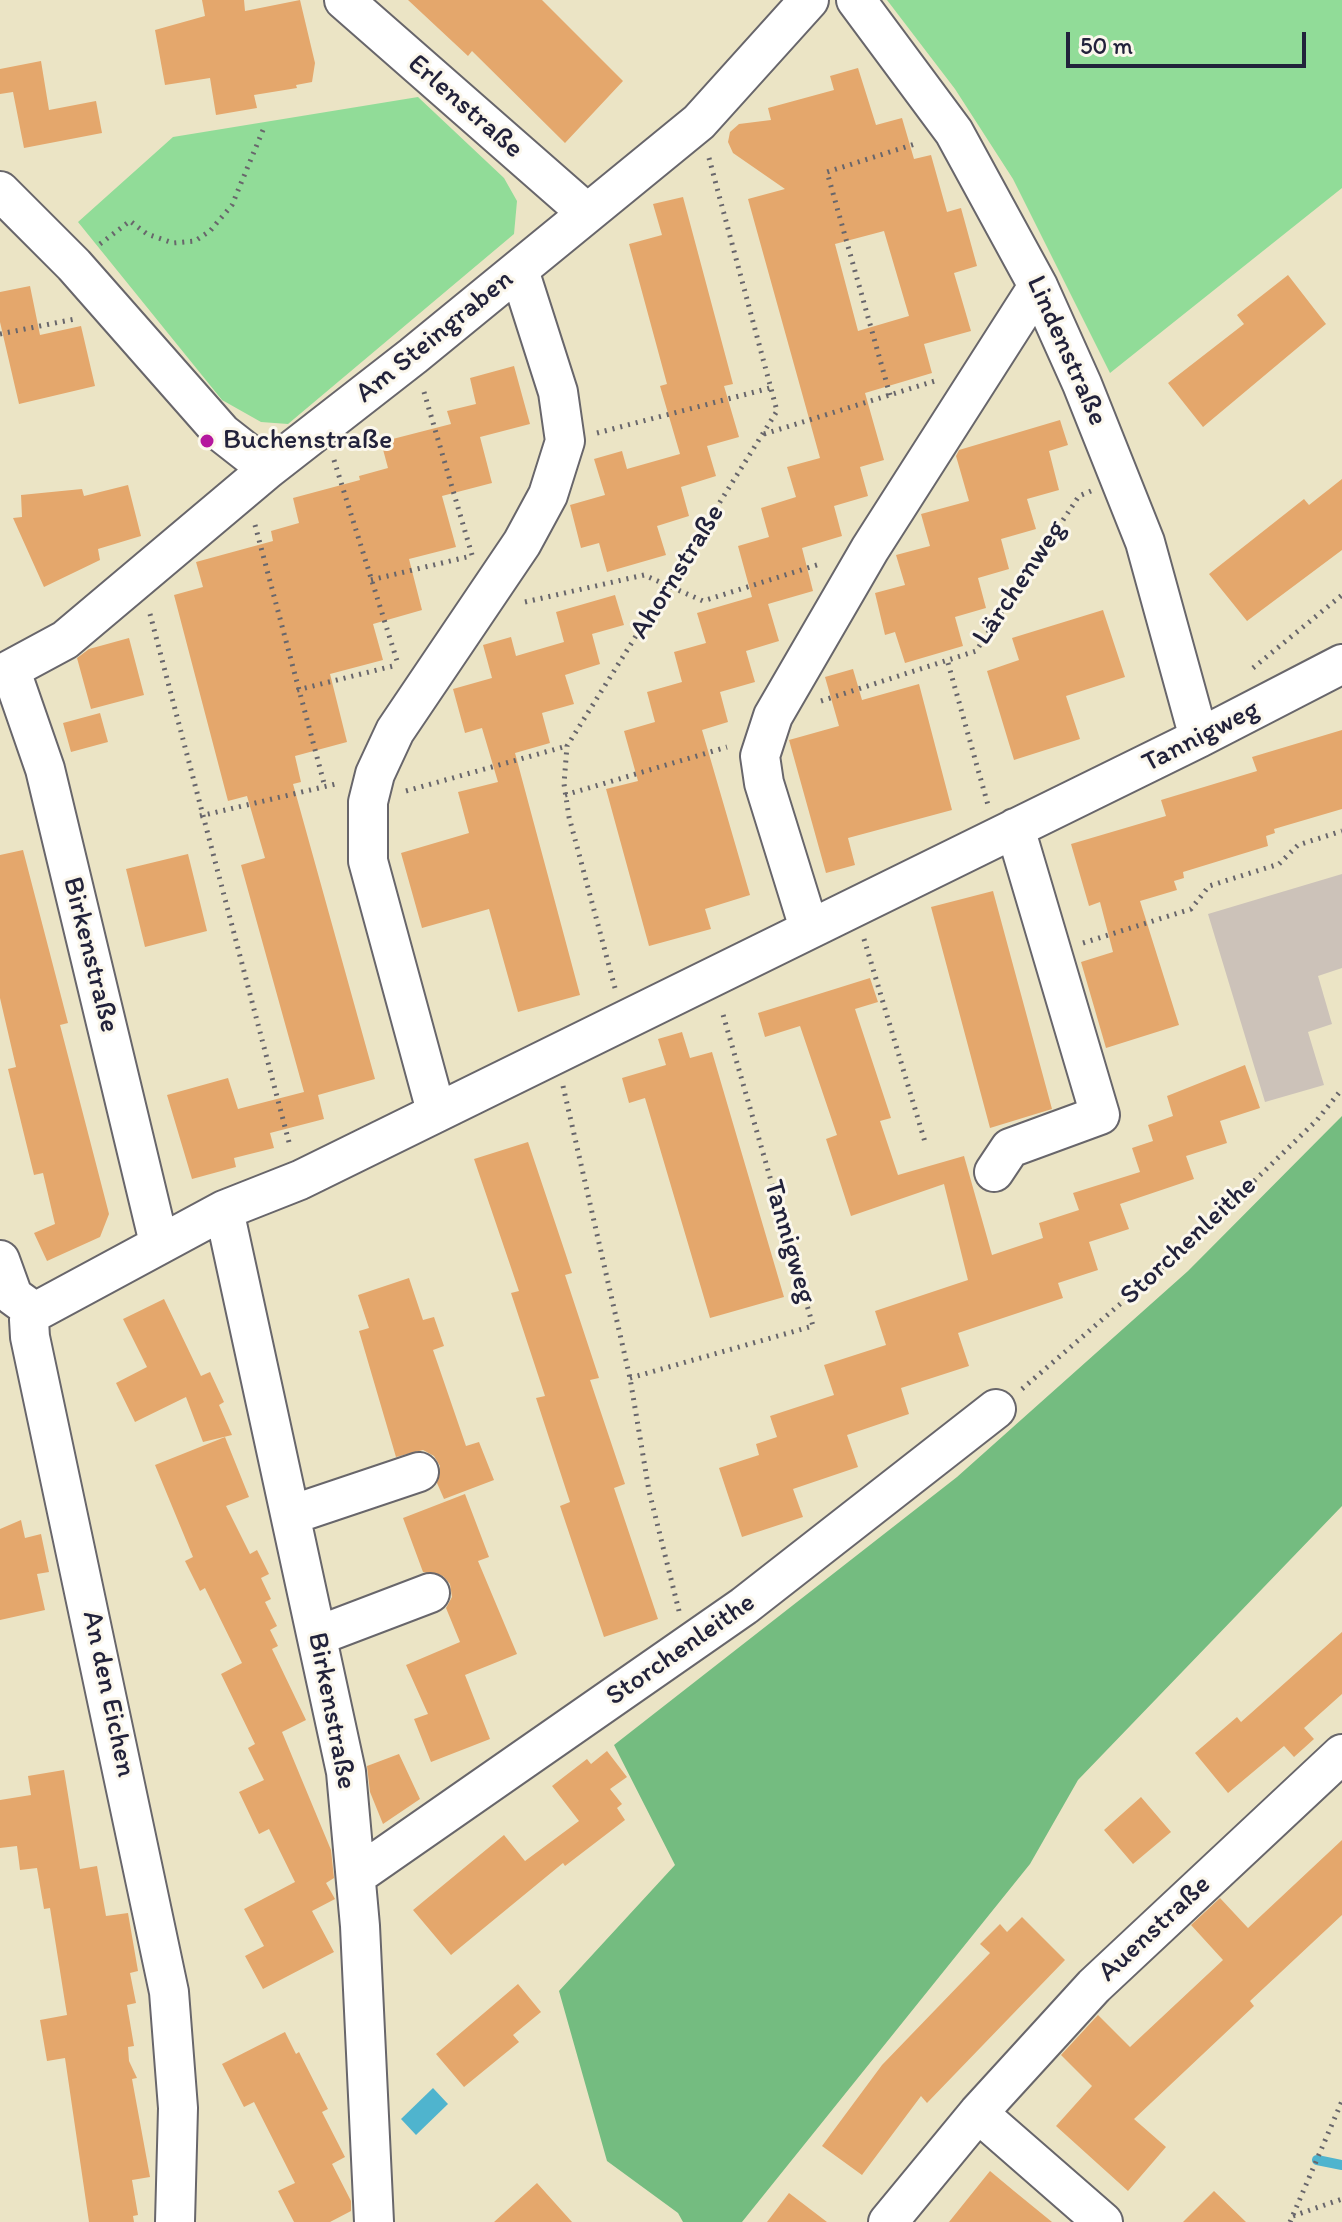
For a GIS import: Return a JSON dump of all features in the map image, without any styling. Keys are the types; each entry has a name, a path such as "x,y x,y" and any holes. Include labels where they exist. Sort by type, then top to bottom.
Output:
{"street":[{"name":"Erlenstraße","path":"344,0 587,213"},
{"name":"Am Steingraben","path":"5,673 65,640 257,479 699,122 809,0"},
{"name":"Lindenstraße","path":"856,0 954,132 1038,286 1121,477 1145,542 1199,738"},
{"path":"0,191 74,265 222,433 257,479"},
{"path":"436,1111 368,861 372,788 395,731 522,543 548,495 565,441 558,392 519,270"},
{"path":"809,928 764,783 760,756 770,726 870,549 984,366 1038,286"},
{"name":"Tannigweg","path":"159,1243 224,1210 300,1180 1199,738 1342,664"},
{"name":"Birkenstraße","path":"5,673 45,769 159,1243"},
{"path":"994,1172 1010,1148 1100,1115 1052,953 1006,833"},
{"name":"Birkenstraße","path":"224,1210 346,1772 356,1876 374,2222"},
{"path":"0,1260 13,1296 35,1312 159,1243"},
{"name":"An den Eichen","path":"35,1312 29,1320 30,1337 169,1992 178,2108 175,2222"},
{"name":"Storchenleithe","path":"356,1876 688,1647 996,1409"},
{"path":"291,1515 419,1472"},
{"path":"317,1636 430,1593"},
{"name":"Auenstraße","path":"888,2222 978,2113 1094,1986 1342,1754"},
{"path":"978,2113 1103,2222"}],"path":[{"name":"Ahornstraße","path":"567,746 669,588 777,411 699,122"},
{"path":"74,265 130,221 147,234 173,243 195,241 210,231 232,205 263,130"},
{"path":"890,395 827,172 954,132"},
{"path":"0,334 115,311"},
{"path":"413,356 472,556"},
{"path":"762,435 984,366"},
{"path":"565,441 770,388"},
{"path":"324,425 398,665"},
{"name":"Lärchenweg","path":"565,795 770,726 976,651 1079,496 1121,477"},
{"path":"257,479 297,690 325,787"},
{"path":"371,580 522,543"},
{"path":"477,613 644,575 703,601 870,549"},
{"path":"141,578 200,816 300,1180"},
{"path":"297,690 447,653"},
{"path":"948,663 1006,833"},
{"path":"200,816 325,787 372,788 567,746 565,795 624,1020"},
{"path":"1052,953 1191,909 1209,886 1279,864 1298,845 1342,831"},
{"path":"854,907 925,1142"},
{"name":"Tannigweg","path":"630,1378 813,1326 711,976"},
{"path":"556,1053 630,1378 649,1491 688,1647"},
{"name":"Storchenleithe","path":"1027,1385 1186,1247 1317,1120 1342,1089"},
{"path":"1291,2219 1342,2101"},
{"path":"1291,2219 1342,2199"}],"shaded area":[{"path":"1342,874 1342,968 1318,976 1332,1024 1308,1032 1324,1085 1265,1102 1208,914"}],"green space":[{"path":"887,0 1342,0 1342,188 1110,373 1013,179 955,89"},
{"path":"418,97 504,178 517,201 514,234 288,424 261,422 222,400 78,222 173,137"},
{"path":"1342,1116 1342,1506 1078,1780 1030,1864 742,2222 683,2222 678,2213 607,2161 559,1991 675,1865 614,1745 957,1477 1188,1271"}],"water":[{"path":"433,2088 448,2104 416,2135 401,2119"}],"building":[{"path":"202,0 244,0 245,11 300,0 315,63 312,82 296,85 297,88 254,95 257,108 216,115 210,78 165,85 155,30 205,16"},
{"path":"408,0 542,0 623,81 565,143 472,51 468,56"},
{"path":"41,61 49,110 96,101 102,133 24,148 13,92 0,94 0,69"},
{"path":"858,68 876,125 902,118 914,159 931,155 947,212 961,208 977,266 954,273 971,331 924,344 932,373 865,393 884,460 860,467 868,496 834,506 842,536 802,548 813,591 768,604 779,641 746,651 755,682 720,692 728,722 702,730 750,895 705,909 711,929 649,946 606,789 638,781 624,731 655,722 647,692 682,682 674,652 706,643 697,613 752,597 738,546 769,537 761,508 796,497 787,467 820,458 748,199 785,189 733,153 728,142 730,132 739,124 771,120 768,108 834,90 830,76","holes":["884,231 909,316 858,331 835,244"]},
{"path":"683,197 733,384 724,386 739,437 707,446 716,476 681,487 689,516 657,526 666,555 607,572 599,543 581,548 570,505 605,495 594,459 622,451 627,469 680,454 660,386 667,384 629,244 662,235 653,204"},
{"path":"1288,275 1326,324 1203,427 1168,383 1244,324 1237,315"},
{"path":"30,286 40,335 81,326 95,386 19,404 0,322 0,292"},
{"path":"514,366 530,424 480,437 492,483 442,496 456,547 409,559 422,610 373,624 383,660 330,674 347,742 295,756 301,782 293,784 375,1079 318,1095 324,1119 270,1133 274,1148 234,1158 236,1167 192,1179 167,1095 228,1078 238,1109 304,1092 241,865 265,858 247,796 228,801 174,595 203,587 196,562 273,541 271,531 299,523 293,498 360,480 359,476 388,468 381,442 451,424 447,411 476,404 470,378"},
{"path":"1060,420 1068,445 1049,451 1059,490 1027,499 1036,529 1001,539 1009,569 978,578 986,608 955,617 963,646 905,663 895,632 885,635 875,593 905,585 896,555 930,546 921,514 969,501 956,456 959,450"},
{"path":"1342,479 1342,550 1247,621 1209,574 1304,499 1309,505"},
{"path":"128,485 141,536 98,549 100,560 44,587 13,518 22,517 21,495 82,489 84,496"},
{"path":"615,595 624,625 592,634 600,664 565,675 574,704 542,713 550,743 515,753 580,995 518,1012 489,909 422,928 401,853 469,833 458,792 498,782 482,728 465,733 453,689 492,678 483,645 511,637 516,656 564,642 556,612"},
{"path":"1103,610 1125,677 1066,696 1080,739 1014,760 987,671 1019,660 1012,638"},
{"path":"129,638 144,695 91,709 77,658 89,649"},
{"path":"853,669 862,700 919,684 952,810 848,838 855,865 826,873 789,740 839,726 825,677"},
{"path":"100,713 108,742 71,752 63,723"},
{"path":"1342,730 1342,809 1274,829 1275,833 1266,836 1268,846 1183,872 1184,878 1174,881 1177,890 1140,901 1179,1025 1106,1048 1081,962 1113,952 1100,902 1089,906 1071,844 1166,816 1161,800 1257,771 1252,757"},
{"path":"23,850 68,1023 60,1025 109,1214 100,1237 47,1261 34,1233 55,1224 43,1173 34,1175 8,1069 16,1067 0,998 0,855"},
{"path":"188,854 207,931 145,947 126,869"},
{"path":"993,891 1052,1109 990,1128 931,907"},
{"path":"870,978 878,1002 855,1009 891,1118 880,1121 898,1175 964,1156 992,1255 1043,1238 1039,1223 1079,1210 1073,1193 1140,1172 1132,1148 1153,1141 1148,1125 1173,1116 1167,1096 1245,1065 1260,1108 1220,1121 1227,1143 1186,1156 1194,1179 1120,1204 1129,1229 1089,1242 1098,1270 1058,1283 1063,1298 958,1333 969,1366 901,1388 909,1414 847,1435 858,1467 793,1489 803,1517 742,1537 719,1468 759,1455 756,1444 777,1437 770,1416 834,1395 824,1365 886,1345 875,1311 968,1280 944,1184 851,1216 826,1139 837,1135 800,1026 765,1037 758,1013"},
{"path":"682,1032 690,1058 712,1052 784,1297 710,1318 645,1098 629,1103 622,1078 666,1065 658,1039"},
{"path":"528,1142 572,1273 565,1275 599,1378 590,1380 625,1484 614,1488 658,1619 604,1637 560,1506 570,1502 536,1398 545,1396 511,1293 519,1291 474,1159"},
{"path":"409,1278 423,1320 434,1317 444,1346 433,1350 466,1446 479,1442 494,1480 444,1499 437,1483 440,1466 434,1456 423,1450 396,1457 359,1331 369,1328 358,1295"},
{"path":"164,1299 201,1376 210,1372 224,1402 219,1405 232,1435 203,1442 186,1397 135,1422 116,1383 147,1367 123,1319"},
{"path":"225,1437 249,1497 226,1506 250,1554 257,1550 269,1574 261,1578 271,1599 265,1602 277,1626 270,1630 278,1646 272,1649 306,1720 282,1732 331,1850 334,1878 326,1883 335,1899 312,1911 334,1952 263,1989 245,1956 264,1946 244,1909 295,1882 269,1829 259,1834 239,1792 264,1780 248,1748 255,1744 221,1674 242,1663 205,1588 200,1591 185,1561 193,1557 155,1465"},
{"path":"465,1494 489,1557 478,1561 517,1654 465,1675 490,1739 431,1762 414,1719 428,1714 406,1665 460,1642 446,1608 452,1597 450,1584 443,1576 423,1572 403,1518"},
{"path":"21,1520 25,1538 41,1534 49,1572 37,1574 45,1610 0,1620 0,1529"},
{"path":"1342,1632 1342,1694 1304,1728 1314,1739 1294,1757 1284,1746 1228,1793 1195,1753 1237,1717 1241,1722"},
{"path":"607,1751 627,1777 610,1789 622,1804 617,1808 625,1820 565,1866 563,1863 451,1955 413,1910 504,1835 525,1861 579,1821 552,1786 587,1759 591,1764"},
{"path":"399,1754 420,1799 383,1824 370,1792 367,1766"},
{"path":"64,1770 80,1869 97,1866 106,1916 128,1913 138,1971 130,1973 136,2003 127,2005 134,2046 128,2047 129,2061 137,2078 132,2079 150,2177 132,2180 138,2215 133,2216 134,2222 89,2222 65,2058 47,2061 40,2020 67,2015 50,1908 44,1909 37,1868 20,1870 17,1846 0,1848 0,1800 31,1795 28,1776"},
{"path":"1141,1797 1171,1832 1133,1864 1104,1830"},
{"path":"1342,1840 1342,1915 1250,2001 1254,2006 1134,2119 1166,2147 1128,2191 1056,2126 1092,2086 1061,2055 1098,2015 1130,2047 1223,1960 1191,1925 1220,1898 1248,1928"},
{"path":"1022,1917 1065,1960 927,2103 921,2096 862,2175 822,2146 882,2065 990,1953 980,1944 1000,1924 1007,1932"},
{"path":"518,1984 541,2012 513,2035 519,2042 464,2087 436,2054"},
{"path":"285,2032 296,2054 299,2052 328,2109 322,2112 345,2157 332,2164 351,2201 351,2211 330,2222 294,2222 278,2191 295,2183 254,2102 244,2107 222,2064"},
{"path":"990,2171 1014,2191 1052,2222 949,2222"},
{"path":"537,2183 572,2222 494,2222"},
{"path":"1214,2191 1246,2222 1183,2222"},
{"path":"789,2193 827,2222 767,2222"}],"waterway":[{"path":"1317,2160 1342,2165"}],"place":[{"name":"Buchenstraße","path":"207,441"}]}
